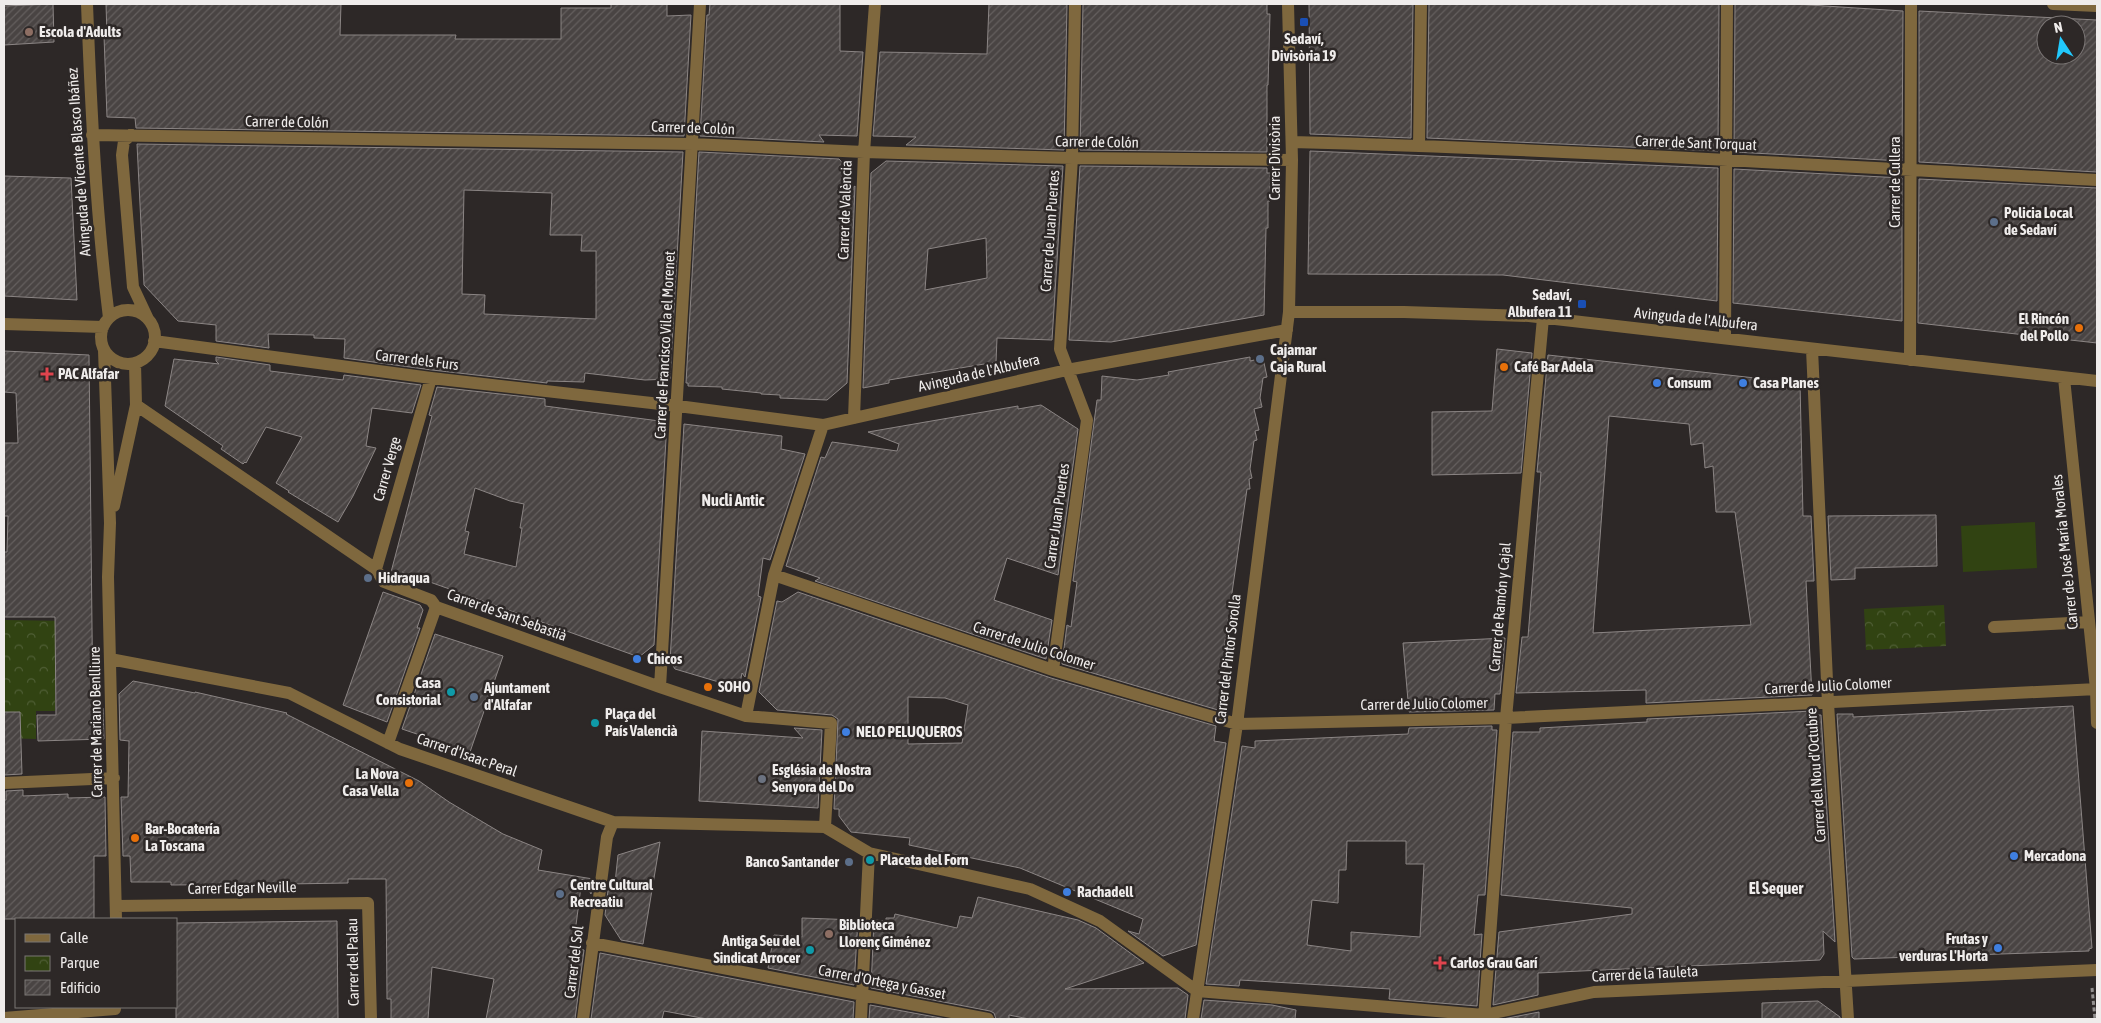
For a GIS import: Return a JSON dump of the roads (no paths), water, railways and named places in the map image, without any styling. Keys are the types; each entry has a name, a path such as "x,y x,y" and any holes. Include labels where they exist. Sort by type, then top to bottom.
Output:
{"street":[{"name":"Avinguda de Vicente Blasco Ibáñez","path":"86,4 92,135 106,322"},
{"name":"Carrer de Francisco Vila el Morenet","path":"660,687 678,406 700,4"},
{"name":"Carrer de València","path":"854,418 864,152 875,4"},
{"name":"Carrer de Juan Puertes","path":"1067,370 1060,349 1072,158 1074,4"},
{"name":"Carrer Divisòria","path":"1287,330 1292,160 1288,4"},
{"path":"1419,146 1421,4"},
{"path":"1725,338 1727,4"},
{"name":"Carrer de Cullera","path":"1910,360 1912,4"},
{"path":"2053,4 2097,6"},
{"name":"Carrer de Colón","path":"92,135 692,144 864,152 1072,158 1292,160"},
{"path":"131,136 124,141 122,155 126,216 134,287 152,326 154,341 146,356 134,363 117,361 104,350 101,334 106,322 116,313 124,310 141,313 148,319"},
{"name":"Carrer de Sant Torquat","path":"1292,142 1727,160 2097,180"},
{"name":"Avinguda de l'Albufera","path":"1289,312 1503,314 2097,381"},
{"name":"Carrer de Ramón y Cajal","path":"1484,1017 1506,718 1543,318"},
{"path":"4,324 106,322"},
{"name":"Avinguda de l'Albufera","path":"678,406 823,425 1067,370 1287,330"},
{"name":"Carrer del Pintor Sorolla","path":"1193,1019 1237,724 1287,330"},
{"name":"Carrer dels Furs","path":"154,341 430,378 678,406"},
{"name":"Carrer del Nou d'Octubre","path":"1812,348 1828,703 1848,1019"},
{"name":"Carrer de Mariano Benlliure","path":"104,350 110,523 108,577 116,918"},
{"name":"Carrer de Mariano Benlliure","path":"110,523 136,405 134,363"},
{"name":"Carrer Juan Puertes","path":"1053,670 1086,420 1067,370"},
{"name":"Carrer Verge","path":"376,569 430,378"},
{"name":"Carrer de José María Morales","path":"2064,378 2097,689 2097,723"},
{"name":"Carrer de Sant Sebastià","path":"136,405 376,569 384,582 431,600 436,607 746,716 831,723 825,827"},
{"path":"746,716 774,575 823,425"},
{"name":"Carrer de Julio Colomer","path":"774,575 1053,670 1237,724 1506,718 2097,689"},
{"path":"388,743 436,607"},
{"path":"1994,627 2089,622"},
{"name":"Carrer d'Isaac Peral","path":"110,659 289,693 388,743 613,822 825,827"},
{"path":"4,783 114,778"},
{"name":"Carrer del Sol","path":"583,1019 607,837 613,822"},
{"path":"825,827 869,853 1030,889 1100,921 1197,991"},
{"path":"861,1019 869,853"},
{"name":"Carrer Edgar Neville","path":"116,906 368,903"},
{"name":"Carrer del Palau","path":"368,903 371,1019"},
{"name":"Carrer d'Ortega y Gasset","path":"592,944 988,1019"},
{"name":"Carrer de la Tauleta","path":"1197,991 1484,1017 1594,992 2094,970"},
{"path":"4,1018 115,1012"}],"place":[{"name":"Sedaví, Divisòria 19","path":"1304,22"},
{"name":"Escola d'Adults","path":"29,32"},
{"name":"Policia Local de Sedaví","path":"1994,222"},
{"name":"Sedaví, Albufera 11","path":"1582,304"},
{"name":"El Rincón del Pollo","path":"2079,328"},
{"name":"Cajamar Caja Rural","path":"1260,359"},
{"name":"Café Bar Adela","path":"1504,367"},
{"name":"PAC Alfafar","path":"47,374"},
{"name":"Consum","path":"1657,383"},
{"name":"Casa Planes","path":"1743,383"},
{"name":"Hidraqua","path":"368,578"},
{"name":"Chicos","path":"637,659"},
{"name":"SOHO","path":"708,687"},
{"name":"Casa Consistorial","path":"451,692"},
{"name":"Ajuntament d'Alfafar","path":"474,697"},
{"name":"Plaça del País Valencià","path":"595,723"},
{"name":"NELO PELUQUEROS","path":"846,732"},
{"name":"Església de Nostra Senyora del Do","path":"762,779"},
{"name":"La Nova Casa Vella","path":"409,783"},
{"name":"Bar-Bocatería La Toscana","path":"135,838"},
{"name":"Mercadona","path":"2014,856"},
{"name":"Placeta del Forn","path":"870,860"},
{"name":"Banco Santander","path":"849,862"},
{"name":"Rachadell","path":"1067,892"},
{"name":"Centre Cultural Recreatiu","path":"560,894"},
{"name":"Biblioteca Llorenç Giménez","path":"829,934"},
{"name":"Frutas y verduras L'Horta","path":"1998,948"},
{"name":"Antiga Seu del Sindicat Arrocer","path":"810,950"},
{"name":"Carlos Grau Garí","path":"1440,963"}],"district":[{"name":"Nucli Antic","path":"733,500"},
{"name":"El Sequer","path":"1776,888"}]}
